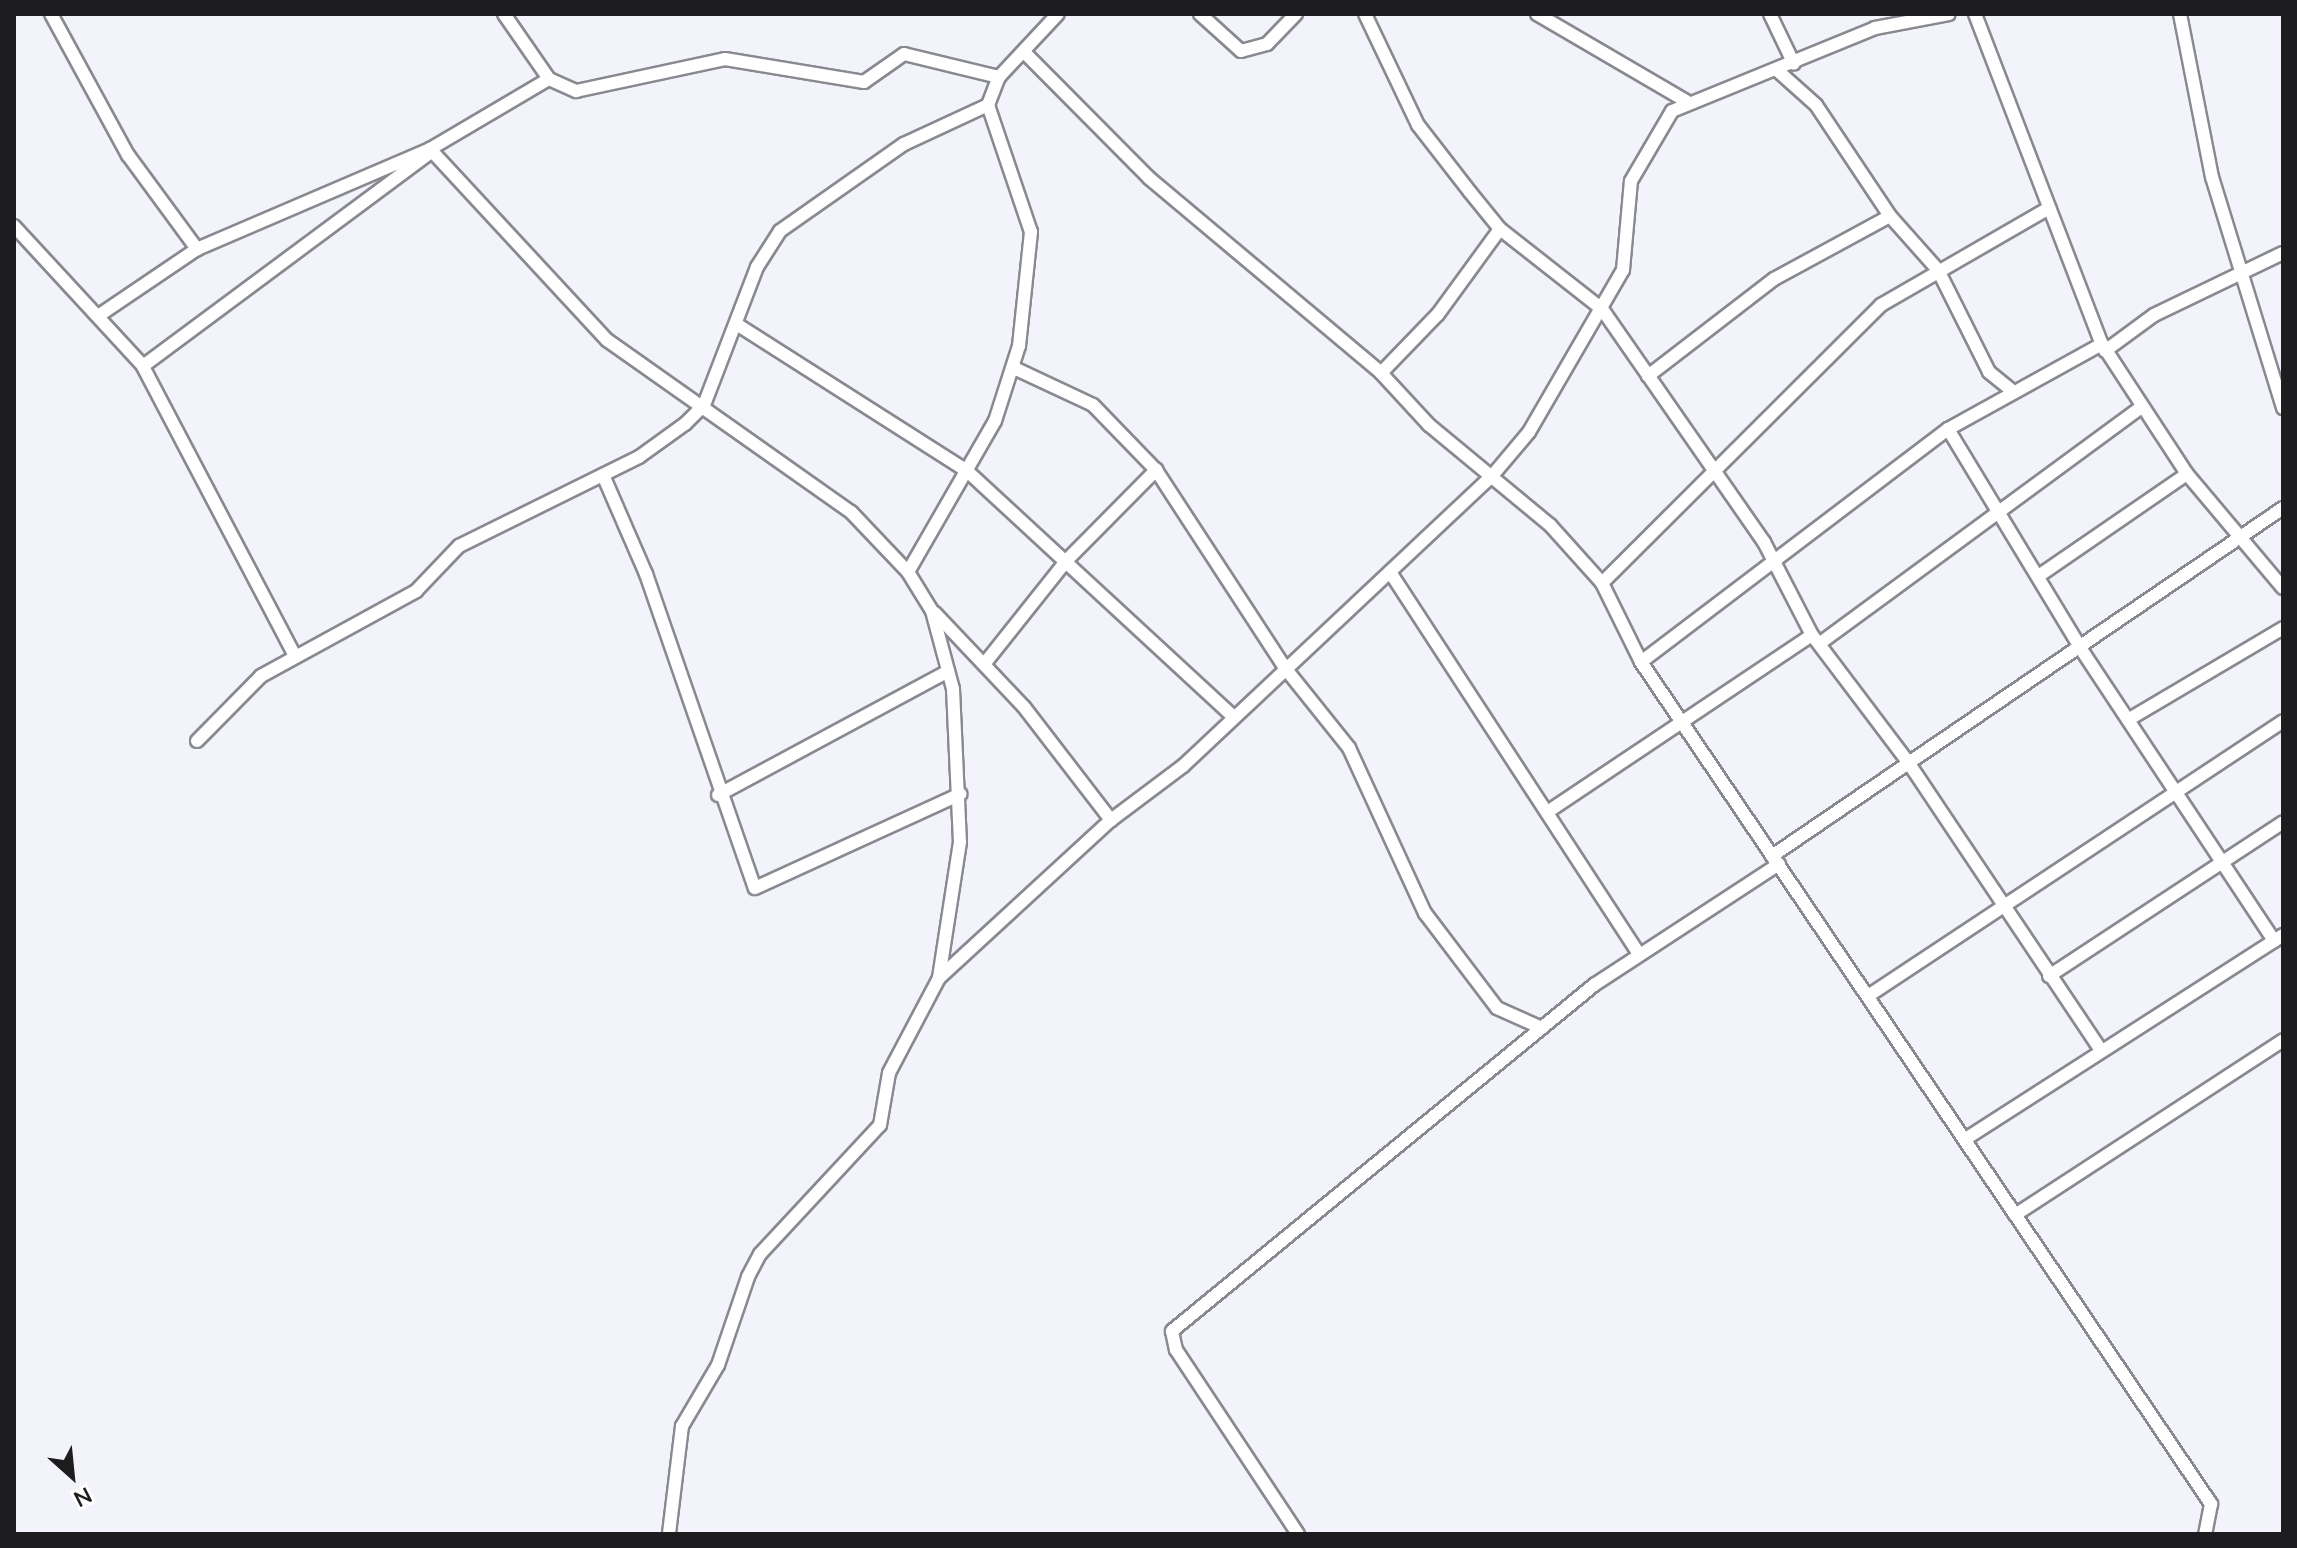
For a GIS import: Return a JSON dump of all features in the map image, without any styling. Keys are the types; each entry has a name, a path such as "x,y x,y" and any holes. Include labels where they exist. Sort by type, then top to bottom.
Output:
{"street":[{"path":"51,14 128,155 197,249"},
{"path":"504,14 549,79 584,91 725,59 864,82 902,54 999,77"},
{"path":"908,572 995,421 1014,368 1032,245 988,105 999,77 1025,53 1058,14"},
{"path":"1200,14 1241,51 1267,44 1296,14"},
{"path":"1365,14 1418,125 1500,229 1602,309 1715,471 1817,638 1908,762 2101,1050"},
{"path":"1537,14 1686,101"},
{"path":"1770,14 1794,64"},
{"path":"939,978 1111,820 1233,716 1492,476 1529,432 1602,309 1627,252 1631,181 1660,124 1686,101 1778,71 1875,28 1949,14"},
{"path":"1975,14 2104,347 2139,409 2187,474 2283,588"},
{"path":"2180,14 2212,177 2244,266 2283,408"},
{"path":"1025,53 1149,178 1381,373 1429,425 1492,476 1602,583 1641,662 1687,724 1775,860 1871,994 2015,1215 2211,1504 2205,1534"},
{"path":"1778,71 1816,105 1890,216 1938,270 1989,372 2011,390"},
{"path":"143,366 431,150 549,79"},
{"path":"197,741 261,676 416,591 445,557 484,531 657,446 704,405 738,325 757,267 780,231 904,144 988,105"},
{"path":"98,316 197,249 431,150"},
{"path":"431,150 572,308 833,496 908,572 932,611 985,663 1111,820"},
{"path":"1602,583 1837,343 1938,270 2049,208"},
{"path":"1648,376 1774,279 1890,216"},
{"path":"14,226 143,366 295,656"},
{"path":"1381,373 1438,314 1500,229"},
{"path":"1641,662 1948,429 2011,390 2104,347 2244,266 2283,253"},
{"path":"738,325 966,470 1233,716"},
{"path":"1014,368 1093,405 1156,470 1285,668 1349,748 1425,913 1497,1008 1542,1028"},
{"path":"1549,811 1687,724 1999,514 2139,409"},
{"path":"1948,429 2040,575 2081,649 2131,718 2219,865 2279,938 1967,1138"},
{"path":"985,663 1067,560 1156,470"},
{"path":"2040,575 2187,474"},
{"path":"603,475 646,574 718,795 761,890 926,804 960,794"},
{"path":"1298,1534 1176,1350 1172,1331 1638,953 1775,860 1908,762 2081,649 2283,508"},
{"path":"1390,572 1549,811 1638,953"},
{"path":"669,1534 682,1426 718,1365 748,1277 760,1254 880,1125 889,1073 939,978 960,842 960,794 948,671 932,611"},
{"path":"2131,718 2283,628"},
{"path":"718,795 948,671"},
{"path":"1871,994 2005,907 2172,791 2283,721"},
{"path":"2049,976 2283,822"},
{"path":"2015,1215 2283,1040"}]}
